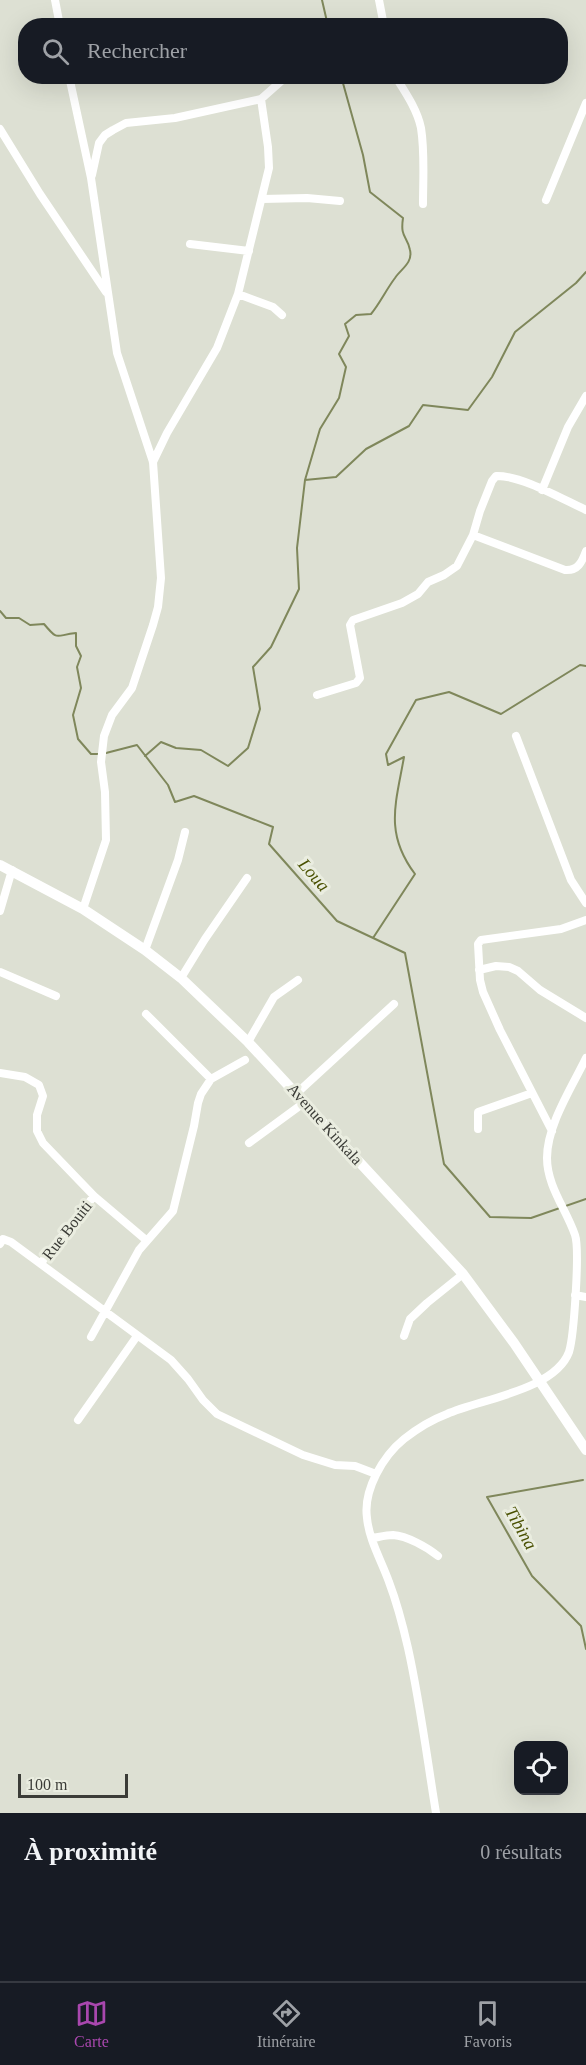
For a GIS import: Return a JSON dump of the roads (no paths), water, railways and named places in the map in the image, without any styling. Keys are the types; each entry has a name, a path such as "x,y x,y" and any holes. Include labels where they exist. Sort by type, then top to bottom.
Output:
{"main road":[{"name":"Avenue Kinkala","path":"0,865 83,909 145,951 181,978 248,1042 463,1274 540,1381 586,1450"}],"street":[{"path":"55,0 58,18"},
{"path":"380,0 383,18"},
{"path":"71,84 91,178 117,353 153,462 162,578 158,607 132,688 112,715 104,736 101,762 105,792 106,840 83,909"},
{"path":"91,178 99,143 105,135 126,123 175,118 261,99 277,84"},
{"path":"400,84 413,107 420,128 423,204"},
{"path":"153,462 167,433 217,348 238,294 269,168 261,99"},
{"path":"546,200 586,103"},
{"path":"0,129 40,194 107,293"},
{"path":"262,199 340,201"},
{"path":"190,244 249,251"},
{"path":"238,294 273,308 282,315"},
{"path":"542,490 568,427 586,396"},
{"path":"316,695 359,681 350,625 353,620 402,603 418,594 429,582 457,566 496,476 520,480 586,510"},
{"path":"472,535 570,571 578,567 586,551"},
{"path":"516,735 571,880 586,903"},
{"path":"145,951 178,860 185,832"},
{"path":"0,911 12,870"},
{"path":"181,978 247,878"},
{"path":"552,1131 483,992 478,944 481,940 561,929 586,920"},
{"path":"480,970 508,966 518,971 540,990 586,1018"},
{"path":"0,972 56,996"},
{"path":"248,1042 274,997 298,980"},
{"path":"297,1093 394,1004"},
{"path":"146,1014 211,1079"},
{"path":"436,1813 408,1648 390,1584 367,1518 367,1507 376,1474 387,1456 400,1442 420,1427 448,1413 540,1381 565,1360 572,1337 577,1241 558,1199 548,1168 548,1149 552,1131 586,1058"},
{"path":"91,1337 127,1270 147,1240 173,1211 198,1103 211,1079 245,1060"},
{"path":"0,1073 25,1077 39,1085 43,1096 37,1115 37,1131 43,1143 94,1196 147,1240"},
{"path":"478,1129 478,1112 532,1093"},
{"path":"249,1143 305,1102"},
{"name":"Rue Bouiti","path":"41,1263 94,1196"},
{"path":"0,1244 3,1239 8,1240 171,1360 217,1414 303,1455 335,1465 355,1466 376,1474"},
{"path":"404,1336 410,1319 463,1274"},
{"path":"575,1295 586,1297"},
{"path":"78,1420 137,1336"},
{"path":"373,1538 399,1536 438,1556"}],"waterway":[{"path":"322,0 326,18"},
{"path":"305,480 320,429 339,398 346,367 339,354 349,336 345,324 356,315 371,314 410,259 409,245 403,233 403,218 370,192 363,155 343,84"},
{"path":"145,756 161,742 176,748 201,750 228,766 248,748 260,709 253,667 271,647 299,589 297,548 305,480 336,477 366,449 409,426 423,405 468,410 492,377 515,332 576,283 586,272"},
{"name":"Loua","path":"0,611 6,618 19,618 30,625 44,624 58,636 76,633 76,646 81,656 77,667 81,688 73,715 78,739 91,754 100,754"},
{"path":"373,938 415,874 405,859 396,831 396,803 404,757 388,765 386,754 416,700 449,692 501,714 580,665 586,666"},
{"name":"Loua","path":"106,753 137,745 168,785 175,802 194,796 273,827 269,844 337,921 405,953 444,1164 490,1217 531,1218 586,1199"},
{"name":"Tibina","path":"583,1480 487,1497 532,1576 581,1626 586,1649"}]}
